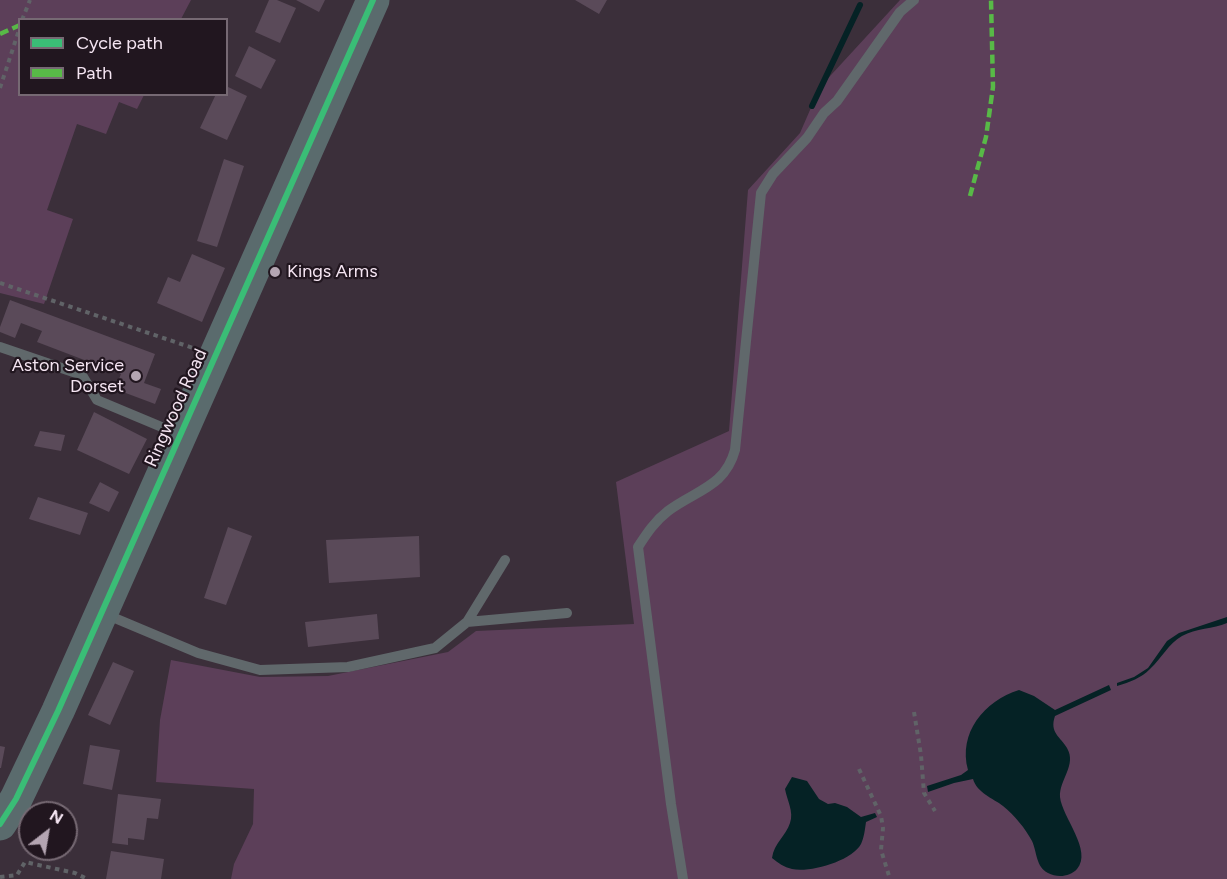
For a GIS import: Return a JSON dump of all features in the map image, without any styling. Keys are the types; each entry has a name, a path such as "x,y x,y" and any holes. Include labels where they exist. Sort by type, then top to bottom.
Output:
{"highway":[{"name":"Ringwood Road","path":"0,824 16,800 58,711 373,0"}],"lane":[{"path":"683,879 671,804 638,547 651,526 668,511 719,480 731,465 735,450 760,194 773,174 807,138 824,113 837,101 900,12 914,0"},
{"path":"0,347 82,375 97,400 181,435"},
{"path":"102,612 198,653 260,670 348,667 435,648 467,622 505,560"},
{"path":"467,622 567,614"}],"path":[{"path":"23,18 30,0"},
{"path":"0,88 18,33"},
{"path":"0,284 215,356"},
{"path":"914,712 924,793 935,811"},
{"path":"859,769 881,816 883,828 881,850 890,879"},
{"path":"0,877 17,875 25,862 75,873 87,879"}],"shaded area":[{"path":"0,0 191,0 182,18 18,18 18,96 144,96 137,109 119,102 106,134 77,124 47,210 73,219 44,304 0,293"},
{"path":"900,0 1227,0 1227,879 231,879 234,864 253,824 254,789 156,782 160,720 171,660 260,677 328,676 448,652 476,631 634,624 616,482 729,431 748,190 800,133 820,87"},
{"path":"1227,617 1227,623 1182,636 1147,672 1117,686 1117,683 1134,677 1148,668 1167,641 1179,633"},
{"path":"1109,685 1111,690 1055,716 1056,734 1070,754 1060,797 1081,853 1081,862 1071,874 1055,876 1044,870 1039,863 1032,841 1016,818 982,792 973,779 928,792 927,786 961,775 968,770 967,743 971,731 985,710 1006,695 1019,690 1034,696 1055,710"},
{"path":"792,777 807,781 819,799 828,804 835,803 847,807 861,817 875,813 877,817 866,822 861,844 849,856 830,864 800,870 781,865 772,858 791,819 785,789"}],"building":[{"path":"269,0 277,0 296,8 280,43 255,32"},
{"path":"296,0 325,0 319,12"},
{"path":"575,0 607,0 599,14"},
{"path":"249,46 276,60 261,89 235,76"},
{"path":"228,87 247,96 227,140 200,128 215,96 228,96"},
{"path":"224,159 244,166 217,247 197,241"},
{"path":"192,254 225,268 202,322 157,303 168,277 180,282"},
{"path":"10,300 155,354 144,383 161,389 155,404 115,389 121,374 37,342 42,331 21,323 15,338 0,332"},
{"path":"94,412 147,439 129,474 77,450"},
{"path":"40,431 65,435 61,451 34,446"},
{"path":"100,482 119,492 109,512 89,503"},
{"path":"38,497 88,513 80,535 29,519"},
{"path":"228,527 252,536 226,605 204,598"},
{"path":"419,536 420,577 329,583 326,540"},
{"path":"377,614 379,639 308,647 305,622"},
{"path":"113,662 134,671 110,725 88,715"},
{"path":"90,745 120,750 112,790 83,784"},
{"path":"0,746 5,747 1,768 0,768"},
{"path":"118,794 161,799 158,819 147,818 144,840 128,838 128,845 112,843"},
{"path":"111,851 164,859 161,879 106,879"}],"waterway":[{"path":"812,106 860,5"}],"marked path":[{"path":"970,196 986,137 993,87 991,0"},
{"path":"0,34 18,26"}],"cycle path":[{"path":"0,824 16,799 58,711 373,0"}],"place":[{"name":"Kings Arms","path":"275,272"},
{"name":"Aston Service Dorset","path":"136,376"}]}
